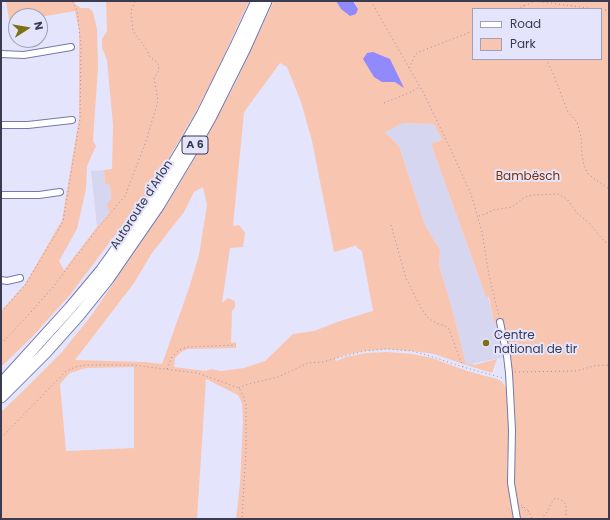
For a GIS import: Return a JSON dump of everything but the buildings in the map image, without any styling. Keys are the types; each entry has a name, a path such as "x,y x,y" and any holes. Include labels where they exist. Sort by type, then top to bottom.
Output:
{"highway":[{"name":"Autoroute d'Arlon","path":"1,384 70,308 101,271 149,204 202,115 257,1"},
{"name":"Autoroute d'Arlon","path":"1,397 46,352 79,315 108,279 159,205 211,116 245,48 266,1"},
{"path":"1,375 23,360"}],"street":[{"path":"1,54 24,55 71,47"},
{"path":"1,125 28,126 72,120"},
{"path":"1,196 60,192"},
{"path":"1,280 7,281 20,278"},
{"path":"500,322 507,356 509,376 512,430 511,483 516,502 517,519"}],"path":[{"path":"1,312 26,284 63,222 80,119 81,46 78,10 72,1"},
{"path":"1,344 53,287 98,228 125,196 145,144 158,101 154,78 158,72 159,66 157,62 150,57 147,50 133,31 131,11 135,1"},
{"path":"371,1 420,87 460,170 478,216 500,322"},
{"path":"522,1 525,8"},
{"path":"519,8 534,1 587,8"},
{"path":"409,68 412,59 420,52 472,31"},
{"path":"546,60 568,112 577,122 581,137 584,166 588,174 609,189"},
{"path":"384,103 420,87"},
{"path":"478,216 488,214 493,210 512,207 525,197 532,195 558,194 567,200 577,213 589,223 604,241 609,244"},
{"path":"391,225 406,278 421,308 428,317 436,323 449,329 463,367"},
{"path":"167,369 172,358 179,350 187,347 236,345"},
{"path":"239,388 245,385 278,377 308,363 322,362 365,351 387,349 412,351 463,367 509,376 576,371 594,366 608,365"},
{"path":"609,357 609,371"},
{"path":"1,438 65,372 75,367 86,365 133,366 197,373 239,388 246,404 246,449 242,519"},
{"path":"542,519 548,512 553,500 556,498 563,501 566,505 566,519"},
{"path":"516,502 527,512 529,511"},
{"path":"516,502 529,511 532,519"}],"shaded area":[{"path":"336,1 353,1 358,9 356,14 350,16 341,9"},
{"path":"373,52 390,59 404,88 395,82 382,82 374,77 363,59 367,53"},
{"path":"403,123 434,124 442,140 431,144 486,297 488,297 494,323 497,323 505,357 466,365 455,319 439,265 440,250 425,225 399,146 385,132"},
{"path":"104,170 105,184 110,185 110,212 97,227 91,171"}],"green space":[{"path":"6,1 74,1 75,4 81,8 89,8 93,12 97,29 98,67 93,141 96,146 87,166 86,189 77,229 59,261 64,270 110,212 107,205 111,199 110,185 105,184 104,170 112,169 113,125 107,60 102,48 102,39 107,31 106,1 249,1 213,79 195,113 144,200 125,222 70,295 31,338 1,367 1,311 25,284 62,220 79,118 79,30 75,11 48,16 48,8 8,8 8,14"},
{"name":"Bambësch","path":"274,1 336,1 341,9 358,9 354,1 609,1 609,519 517,519 514,464 516,430 513,380 511,355 503,322 494,323 489,297 486,297 431,144 442,140 434,124 403,123 385,132 399,146 425,225 440,250 439,265 455,319 466,365 434,354 387,349 365,351 345,355 335,359 336,361 346,357 366,353 387,352 412,354 432,358 467,371 497,379 502,382 508,391 510,430 507,464 513,519 236,519 240,484 243,422 242,403 238,395 206,379 197,519 1,519 1,412 62,352 91,316 165,208 198,153 235,84","holes":["280,63 287,67 301,102 312,141 334,252 358,245 356,247 362,251 373,311 314,331 293,334 265,361 244,368 221,371 211,369 206,371 174,367 175,358 181,352 188,349 236,348 236,342 231,343 232,311 235,307 235,301 228,298 222,303 230,248 243,247 245,233 239,225 233,226 244,112","203,187 207,205 199,255 162,364 75,360 134,283 152,253 184,212 194,192","134,367 134,448 66,451 60,384 70,373 86,368"]},
{"path":"497,359 492,373 466,365 474,365"}],"place":[{"name":"Centre national de tir","path":"486,343"}]}
